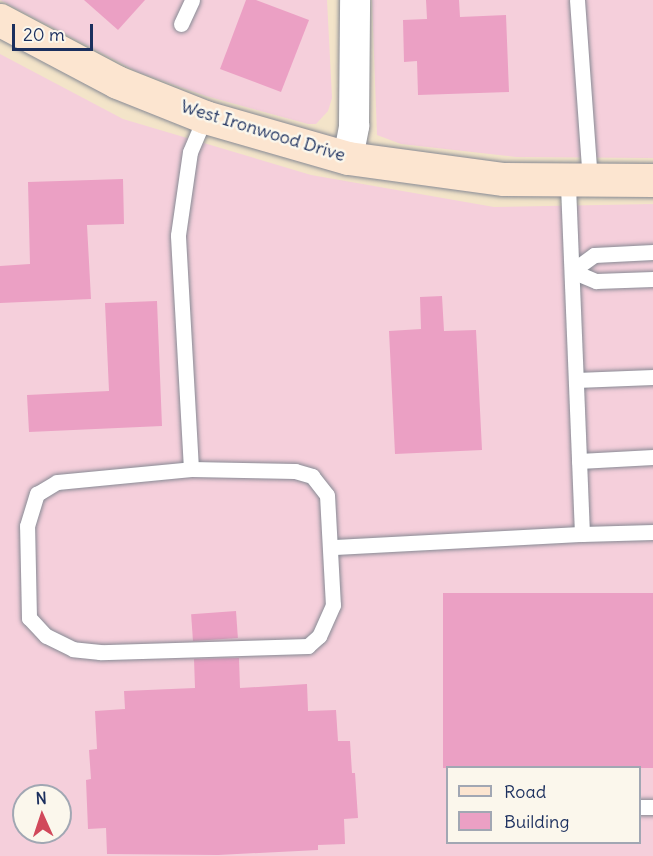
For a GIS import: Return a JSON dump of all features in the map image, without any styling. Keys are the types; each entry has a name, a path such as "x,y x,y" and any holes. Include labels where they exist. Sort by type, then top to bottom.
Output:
{"street":[{"path":"348,158 354,126 355,0"},
{"name":"West Ironwood Drive","path":"0,20 117,82 205,117 348,158 504,179 653,180"}],"lane":[{"path":"181,24 192,0"},
{"path":"578,0 579,180 572,271 582,534"},
{"path":"190,470 178,235 190,152 205,117"},
{"path":"572,271 594,255 653,252"},
{"path":"572,271 596,281 653,279"},
{"path":"576,380 653,377"},
{"path":"579,461 653,457"},
{"path":"265,469 312,476 327,495 333,547 333,605 319,636 308,646 100,652 73,649 46,636 28,618 27,526 37,494 57,482 190,470 265,469"},
{"path":"333,547 653,532"}],"shaded area":[{"path":"0,0 327,0 332,98 328,111 316,124 308,124 206,96 138,72"},
{"path":"372,0 653,0 653,158 516,157 401,144 377,135"},
{"path":"0,54 123,119 311,175 494,207 653,204 653,856 0,856"}],"building":[{"path":"84,0 145,0 118,30"},
{"path":"246,0 256,0 309,20 281,92 220,69"},
{"path":"426,0 459,0 460,17 506,15 509,92 418,95 417,61 404,62 403,20 427,19"},
{"path":"123,179 124,224 87,225 91,299 0,303 0,266 30,264 28,182"},
{"path":"442,296 444,331 476,330 482,450 395,454 389,331 421,329 420,297"},
{"path":"157,301 162,426 29,432 27,395 109,391 105,303"},
{"path":"443,593 653,593 653,768 641,768 641,766 446,766 443,768"},
{"path":"236,611 238,638 193,641 191,614"},
{"path":"239,658 240,688 307,684 308,711 336,710 338,741 350,741 352,773 355,773 358,818 344,819 345,844 318,845 318,850 218,855 107,854 106,828 88,829 86,780 91,779 89,750 97,749 95,711 125,709 124,691 195,688 194,659"}]}
